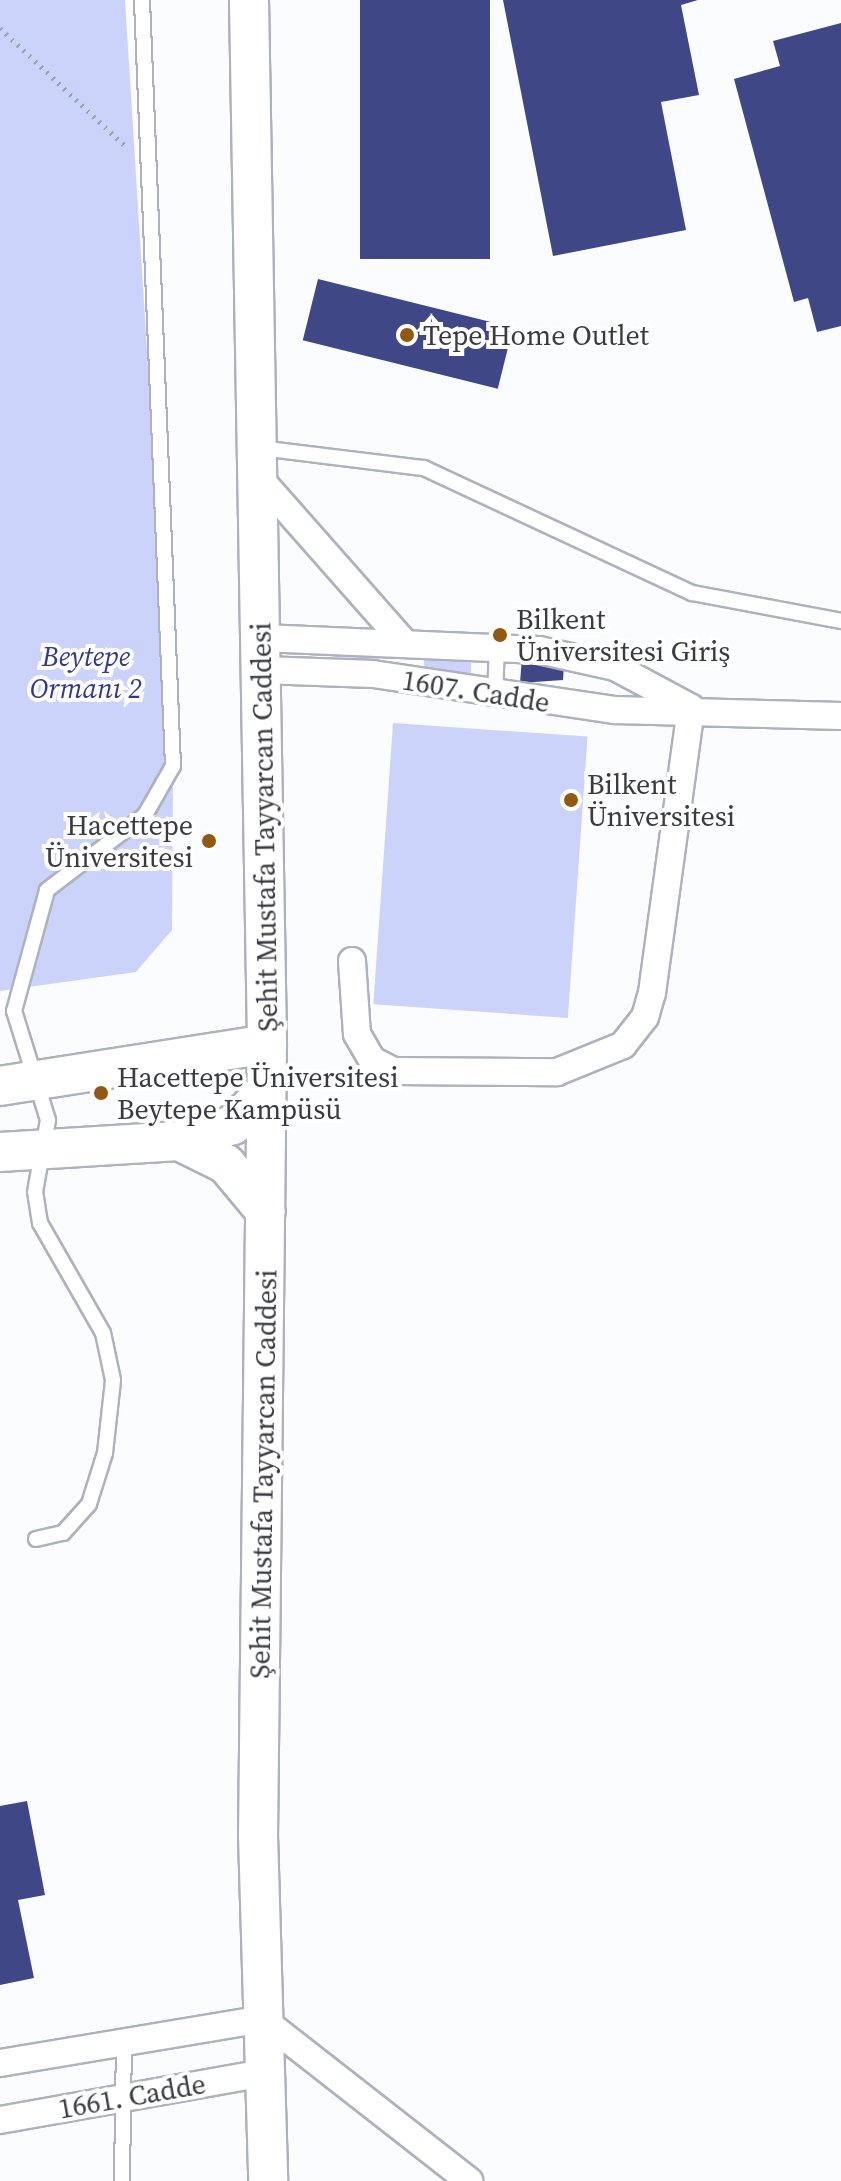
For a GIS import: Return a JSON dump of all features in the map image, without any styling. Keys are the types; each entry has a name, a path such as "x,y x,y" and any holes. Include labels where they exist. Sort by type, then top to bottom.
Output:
{"main road":[{"name":"Şehit Mustafa Tayyarcan Caddesi","path":"249,0 260,463 267,1044 262,2019 268,2181"},
{"path":"0,1086 267,1044"},
{"path":"0,1152 179,1141 233,1125 265,1092"},
{"path":"179,1141 226,1164 266,1212"}],"street":[{"name":"1607. Cadde","path":"260,463 402,640"},
{"name":"1607. Cadde","path":"262,654 402,640 497,646 615,667 691,708"},
{"name":"1607. Cadde","path":"262,654 495,697 615,710 691,708 770,718 841,716"},
{"path":"352,961 357,1034 372,1060 394,1071 557,1072 623,1045 645,1017 652,993 691,708"},
{"path":"262,2019 469,2181"},
{"name":"1661. Cadde","path":"0,2063 262,2019"},
{"name":"1661. Cadde","path":"0,2120 263,2073"}],"lane":[{"path":"36,1539 63,1533 89,1504 105,1453 113,1380 103,1333 40,1223 38,1152 48,1120 41,1081 14,1011 47,890 145,815 173,766 152,171 142,0"},
{"path":"260,463 424,468 692,593 841,621"},
{"path":"400,679 402,640"},
{"path":"495,697 497,646"},
{"path":"122,2181 119,2099 124,2041"}],"path":[{"path":"0,28 152,171"}],"green space":[{"name":"Beytepe Ormanı 2","path":"0,0 125,0 173,766 172,930 136,972 0,991"},
{"path":"300,653 383,655 376,661"},
{"path":"423,656 471,659 471,678 425,670"},
{"path":"393,723 588,737 568,1018 373,1004"}],"building":[{"path":"360,0 490,0 490,259 360,259"},
{"path":"503,0 698,0 681,5 699,95 661,102 686,230 553,256"},
{"path":"841,23 841,326 817,332 808,298 794,302 734,79 780,66 773,41"},
{"name":"Tepe Home Outlet","path":"318,279 513,328 498,389 303,340"},
{"path":"522,657 564,666 563,680 520,683"},
{"path":"27,1801 45,1895 18,1900 34,1978 0,1985 0,1806"}],"place":[{"name":"Tepe Home Outlet","path":"407,335"},
{"name":"Bilkent Üniversitesi Giriş","path":"500,635"},
{"name":"Bilkent Üniversitesi","path":"571,800"},
{"name":"Hacettepe Üniversitesi","path":"209,841"},
{"name":"Hacettepe Üniversitesi Beytepe Kampüsü","path":"101,1093"}]}
